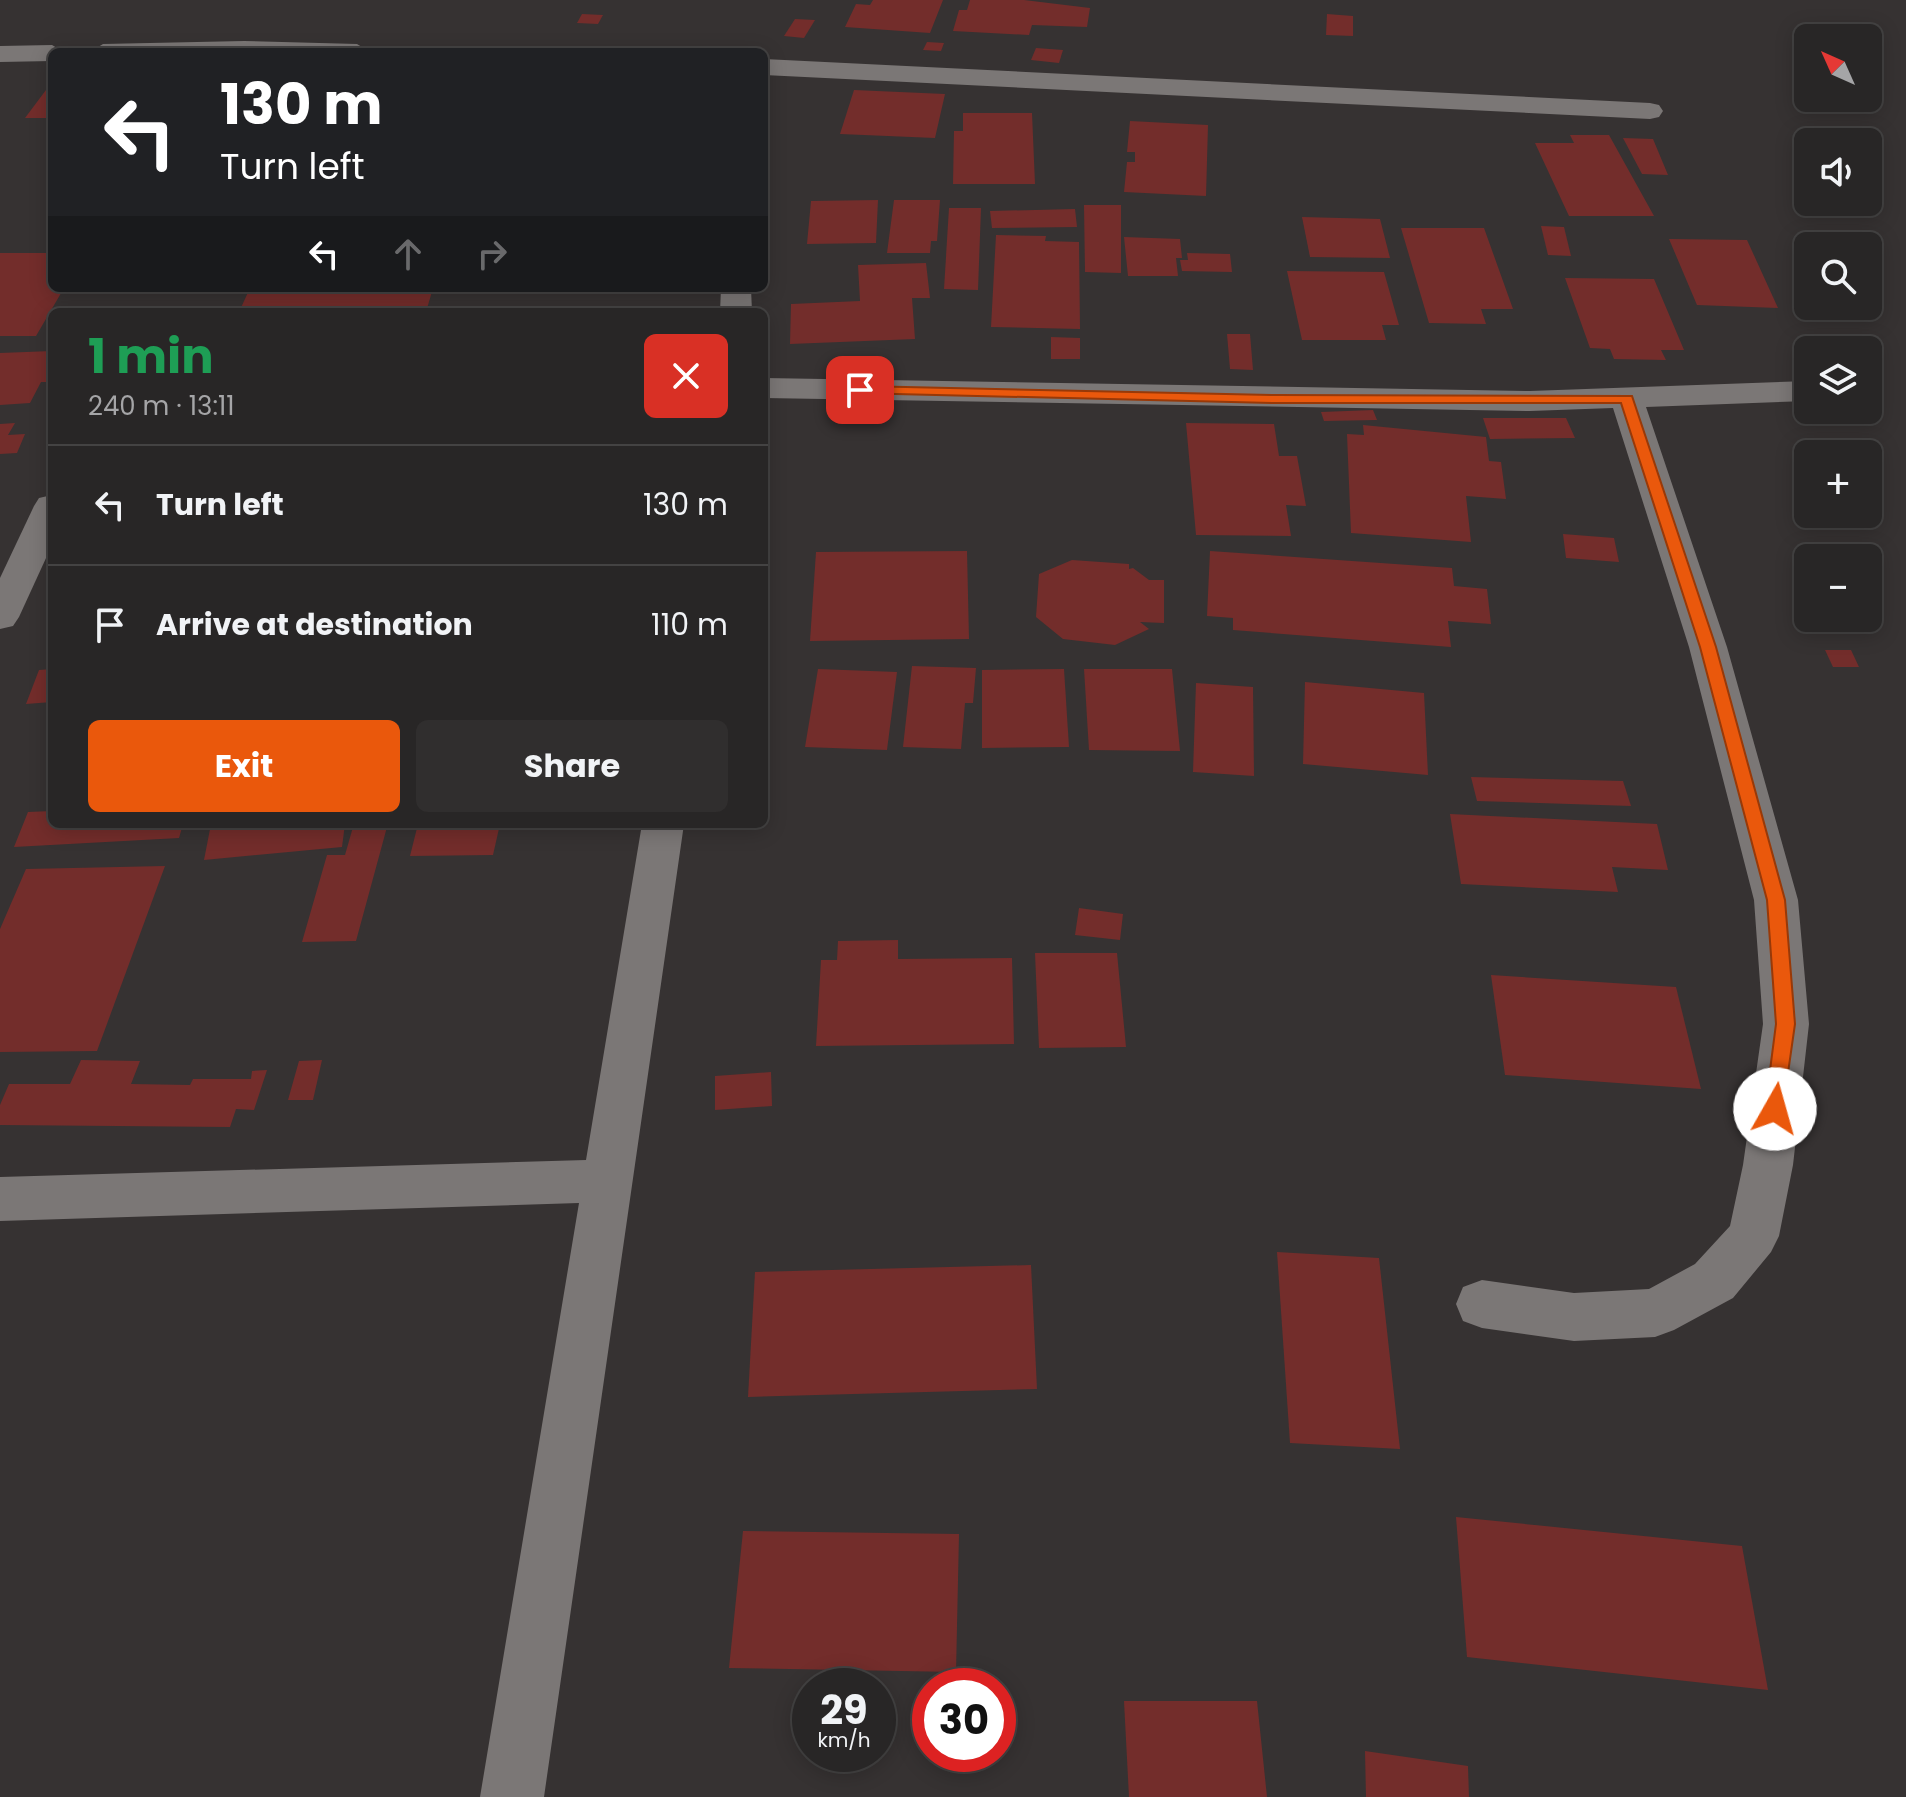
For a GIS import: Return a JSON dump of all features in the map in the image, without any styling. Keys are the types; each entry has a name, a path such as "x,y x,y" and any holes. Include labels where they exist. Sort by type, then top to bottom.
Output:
{"street":[{"path":"0,54 48,53"},
{"path":"768,67 1650,111"},
{"path":"768,388 1259,399 1627,399 1687,393 1794,391"},
{"path":"1482,1304 1574,1317 1655,1313 1714,1281 1753,1236 1768,1165 1786,1024 1776,900 1708,647 1627,399"},
{"path":"0,617 48,515"},
{"path":"512,1797 662,828"},
{"path":"0,1199 606,1181"}],"building":[{"path":"873,0 943,0 930,33 845,27 856,4 870,5"},
{"path":"970,0 1024,0 1090,8 1087,27 1032,25 1029,35 953,31 959,10 967,10"},
{"path":"582,14 603,15 598,24 577,23"},
{"path":"1327,14 1353,16 1353,36 1326,35"},
{"path":"795,19 815,20 804,38 784,36"},
{"path":"927,42 944,43 941,51 923,50"},
{"path":"1036,48 1063,50 1059,63 1031,60"},
{"path":"48,87 48,118 25,118"},
{"path":"854,90 945,94 935,138 840,134"},
{"path":"963,113 1032,113 1035,184 953,184 954,131 963,131"},
{"path":"1130,121 1208,125 1206,196 1124,192 1127,162 1135,162 1135,152 1127,152"},
{"path":"1570,135 1609,135 1654,216 1569,216 1535,143 1574,143"},
{"path":"1623,138 1653,139 1668,175 1642,174"},
{"path":"878,200 876,243 807,244 811,201"},
{"path":"894,200 940,200 937,241 931,241 930,253 887,253"},
{"path":"1084,205 1121,205 1121,273 1085,272"},
{"path":"949,208 981,208 978,290 944,289"},
{"path":"1075,209 1077,227 992,228 990,211"},
{"path":"1302,217 1380,219 1390,258 1310,257"},
{"path":"1541,226 1564,227 1571,256 1548,255"},
{"path":"1401,228 1484,228 1513,309 1481,309 1486,324 1429,323"},
{"path":"996,235 1046,236 1045,241 1079,242 1080,329 991,327"},
{"path":"1124,237 1180,239 1182,258 1176,258 1178,276 1128,276"},
{"path":"1669,239 1747,240 1778,308 1697,305"},
{"path":"0,253 48,253 48,292 62,292 52,308 48,308 48,315 36,336 0,336"},
{"path":"1187,253 1230,254 1232,272 1182,271 1180,260 1188,260"},
{"path":"926,263 930,298 912,298 915,339 790,344 791,304 860,301 858,265"},
{"path":"1287,271 1384,272 1399,325 1382,325 1386,340 1302,340"},
{"path":"1565,278 1654,279 1684,350 1661,350 1666,360 1614,359 1610,349 1590,348"},
{"path":"248,292 432,292 427,308 241,308"},
{"path":"1227,334 1250,334 1253,370 1230,369"},
{"path":"1051,337 1080,338 1080,359 1051,359"},
{"path":"48,351 48,382 41,382 30,403 0,405 0,353"},
{"path":"1373,410 1377,420 1324,421 1321,412"},
{"path":"1483,418 1566,418 1575,438 1490,439"},
{"path":"15,423 8,435 25,434 17,453 0,454 0,424"},
{"path":"1186,423 1274,424 1279,456 1297,456 1306,506 1286,505 1291,536 1196,535"},
{"path":"1363,425 1486,437 1489,461 1501,462 1506,499 1466,496 1471,542 1351,533 1347,434 1364,435"},
{"path":"1563,534 1614,538 1619,562 1566,558"},
{"path":"967,551 969,639 810,641 816,552"},
{"path":"1210,551 1452,568 1454,586 1487,589 1491,624 1448,621 1451,647 1233,630 1233,618 1207,616"},
{"path":"1072,560 1129,564 1129,569 1133,568 1149,580 1164,580 1164,623 1140,622 1149,629 1115,645 1063,639 1036,617 1039,574"},
{"path":"1825,650 1851,650 1859,667 1833,667"},
{"path":"912,666 976,668 973,703 965,703 961,749 903,747"},
{"path":"48,669 48,702 26,704 39,670"},
{"path":"818,669 897,672 887,750 805,747"},
{"path":"1064,669 1069,747 982,748 982,670"},
{"path":"1084,669 1172,669 1180,751 1089,750"},
{"path":"1305,682 1424,693 1428,775 1303,764"},
{"path":"1196,683 1253,687 1254,776 1193,772"},
{"path":"1471,777 1623,781 1631,806 1477,801"},
{"path":"48,811 48,828 182,828 179,838 14,847 28,812"},
{"path":"1450,814 1657,824 1668,870 1612,867 1618,892 1461,884"},
{"path":"210,828 344,828 342,847 204,860"},
{"path":"353,828 387,828 356,941 302,942 327,855 345,855"},
{"path":"417,828 499,828 493,855 410,856"},
{"path":"165,866 97,1051 0,1052 0,929 26,869"},
{"path":"1079,908 1123,914 1120,940 1075,935"},
{"path":"898,940 898,959 1012,958 1014,1044 816,1046 821,960 837,960 838,941"},
{"path":"1035,953 1117,953 1126,1047 1039,1048"},
{"path":"1491,975 1676,987 1701,1089 1505,1075"},
{"path":"81,1060 140,1061 131,1084 190,1085 193,1079 251,1079 252,1071 267,1070 254,1110 236,1109 230,1127 0,1125 0,1105 9,1084 70,1084"},
{"path":"322,1060 313,1100 288,1100 299,1061"},
{"path":"771,1072 772,1106 715,1110 715,1076"},
{"path":"1277,1252 1379,1258 1400,1449 1290,1443"},
{"path":"1031,1265 1037,1389 748,1397 755,1272"},
{"path":"1456,1517 1742,1546 1768,1690 1467,1657"},
{"path":"743,1531 959,1534 956,1668 912,1668 912,1671 896,1671 896,1668 729,1668"},
{"path":"1124,1701 1257,1701 1267,1797 1129,1797"},
{"path":"1365,1751 1468,1766 1469,1797 1366,1797"}],"route":[{"path":"860,390 1275,399 1627,399 1708,647 1776,900 1786,1024 1775,1109"}]}
